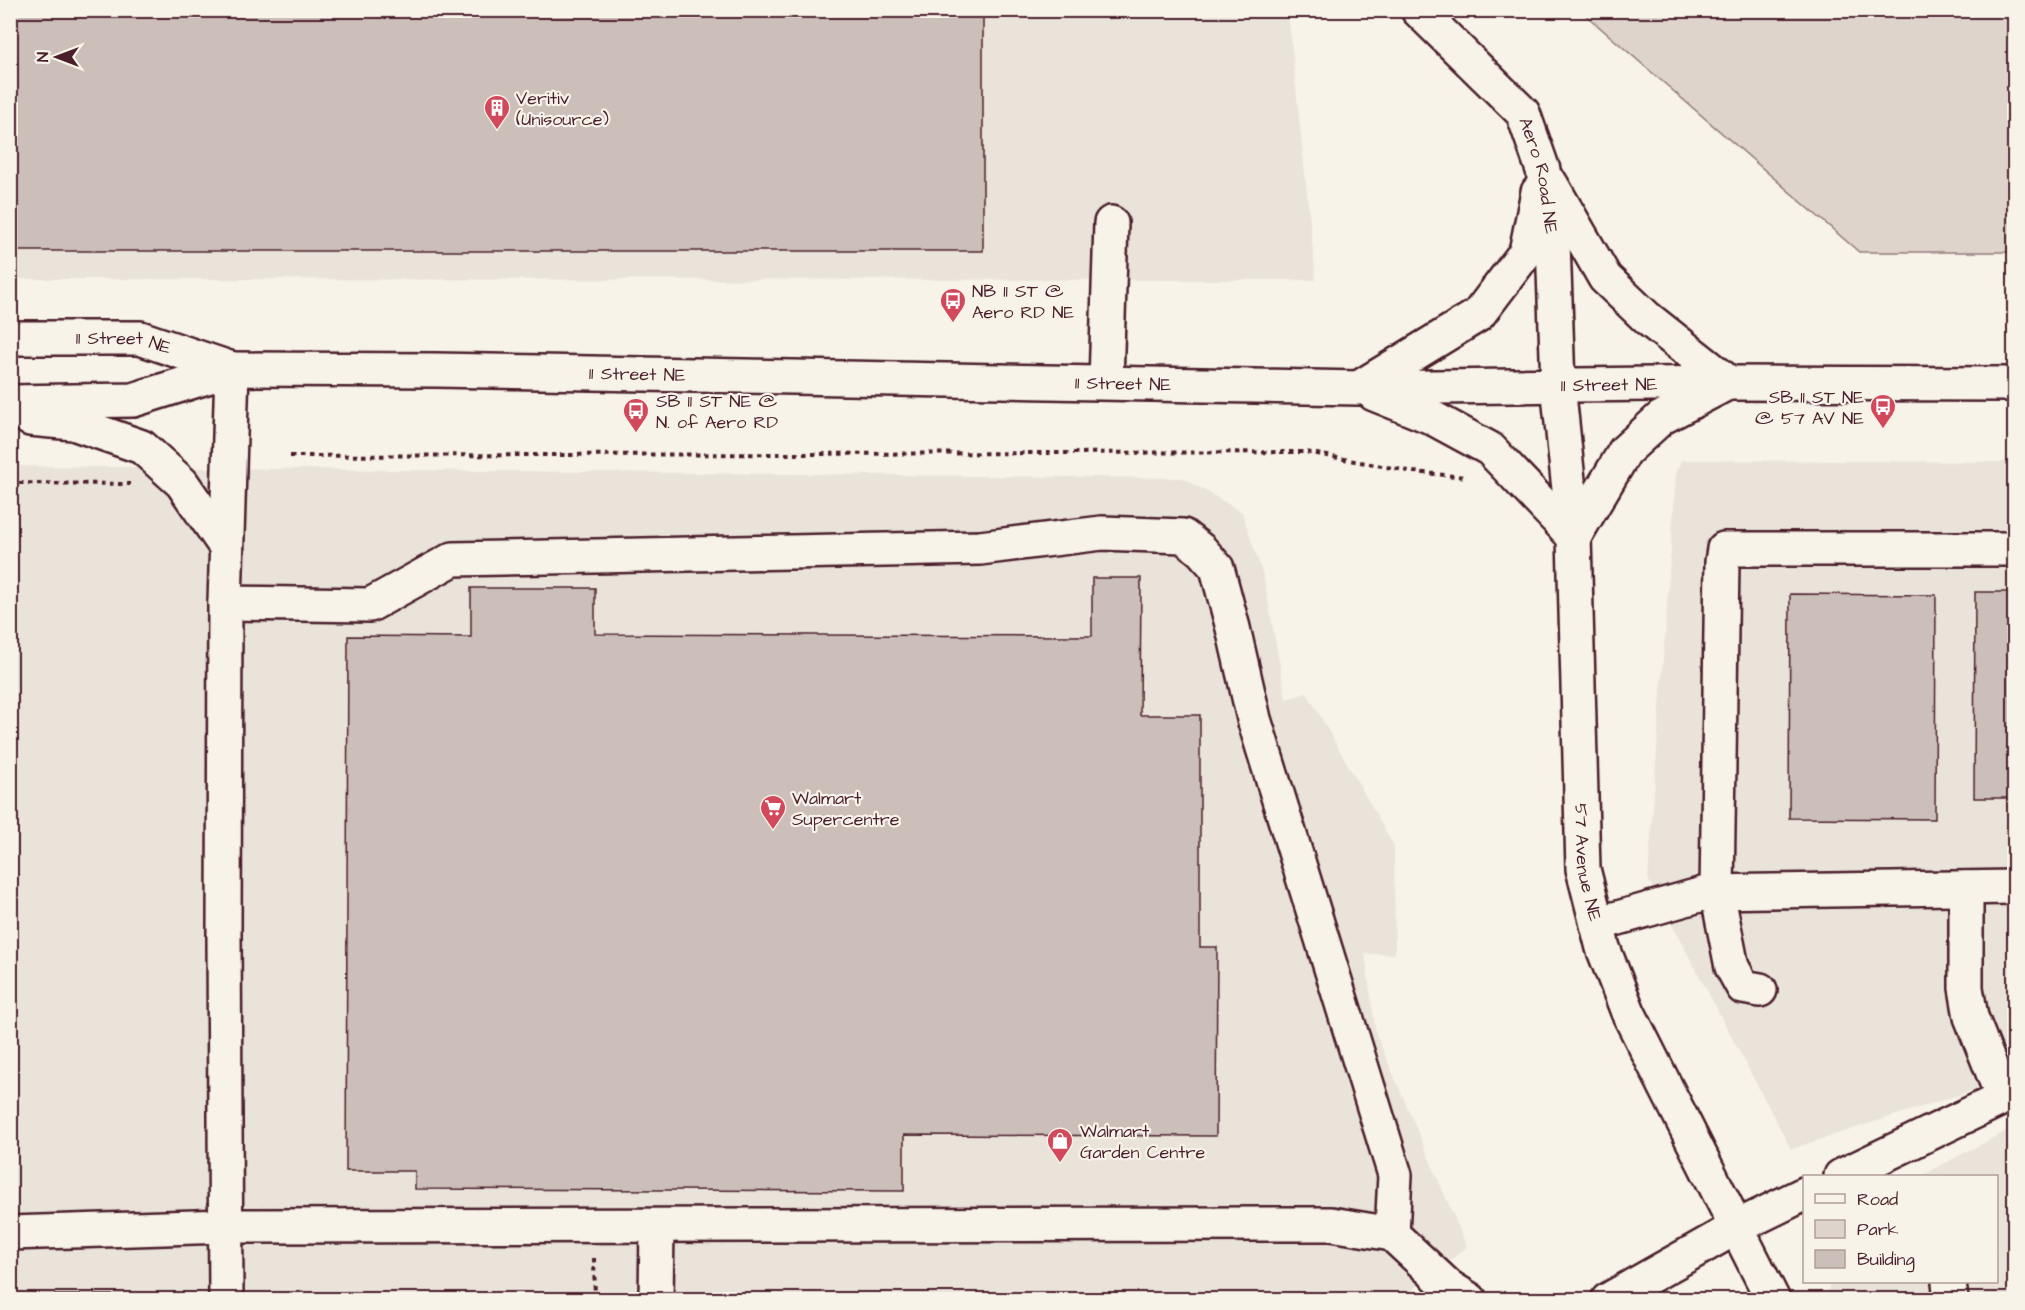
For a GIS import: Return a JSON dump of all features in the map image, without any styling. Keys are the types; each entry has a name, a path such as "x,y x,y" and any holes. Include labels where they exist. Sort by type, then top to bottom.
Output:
{"street":[{"name":"Aero Road NE","path":"1418,10 1523,113 1543,170 1553,242 1558,385"},
{"path":"1359,388 1431,417 1490,449 1574,537 1625,451 1660,418 1730,382 1647,318 1605,278 1543,170"},
{"path":"1359,388 1478,315 1526,252 1543,170"},
{"path":"1107,382 1111,223"},
{"name":"11 Street NE","path":"10,338 141,338 232,369"},
{"path":"226,1299 225,603 232,369"},
{"name":"11 Street NE","path":"10,402 133,400 232,369 436,370 1359,388 1730,382 2014,384"},
{"name":"57 Avenue NE","path":"1558,385 1574,537 1583,868 1603,948 1628,1012 1773,1299"},
{"path":"10,417 73,423 142,447 182,483 226,547"},
{"path":"225,603 370,606 453,559 980,548 1102,533 1183,537 1201,550 1217,568 1254,719 1395,1175 1392,1234"},
{"path":"1760,990 1743,987 1732,967 1717,892 1724,549 2014,549"},
{"path":"1843,1175 2009,1096 1971,1017 1966,988 1966,888"},
{"path":"1597,924 1710,892 2014,888"},
{"path":"1608,1299 1737,1227 1803,1194"},
{"path":"10,1233 226,1226 1331,1224 1392,1234 1449,1287 1470,1299"},
{"path":"656,1299 657,1226"},
{"path":"1949,1283 1951,1299"}],"path":[{"path":"290,456 1306,452 1414,472 1465,477"},
{"path":"10,483 140,484"}],"shaded area":[{"name":"Veritiv (Unisource)","path":"11,11 1288,11 1316,280 11,279"},
{"path":"1681,460 2014,462 2014,1077 1791,1149 1648,879 1676,474"},
{"path":"11,466 1183,478 1242,512 1264,579 1286,699 1307,693 1394,846 1395,954 1365,954 1376,1034 1467,1247 1401,1299 11,1300"},
{"path":"2014,1129 2014,1299 1829,1300 1827,1297 1830,1283 1998,1283 1998,1175 1923,1175 2008,1130"}],"green space":[{"path":"1581,11 2014,11 2014,252 1859,252"}],"building":[{"name":"Veritiv (Unisource)","path":"10,10 983,10 983,251 10,251"},
{"name":"Walmart Supercentre","path":"1092,578 1141,578 1140,715 1200,715 1200,947 1217,947 1216,1136 904,1135 904,1191 415,1189 415,1171 346,1171 348,636 471,637 471,588 595,588 595,634 1092,636"},
{"path":"1975,592 2014,592 2014,798 1974,798"},
{"path":"1790,594 1936,595 1935,819 1789,818"},
{"path":"12,1295 135,1295 135,1300 12,1300"}],"place":[{"name":"Veritiv (Unisource)","path":"497,131"},
{"name":"NB 11 ST @ Aero RD NE","path":"953,324"},
{"name":"SB 11 ST NE @ 57 AV NE","path":"1883,430"},
{"name":"SB 11 ST NE @ N. of Aero RD","path":"636,434"},
{"name":"Walmart Supercentre","path":"773,831"},
{"name":"Walmart Garden Centre","path":"1060,1164"}]}
